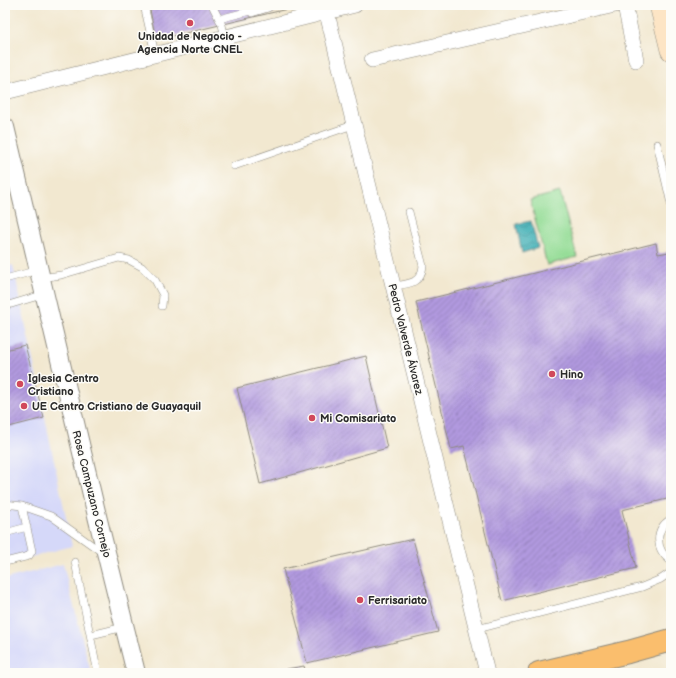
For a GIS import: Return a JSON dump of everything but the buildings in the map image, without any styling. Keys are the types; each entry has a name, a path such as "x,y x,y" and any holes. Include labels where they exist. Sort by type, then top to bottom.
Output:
{"main road":[{"path":"660,5 671,50"},
{"path":"628,652 671,625"},
{"path":"539,673 628,652 671,640"}],"street":[{"path":"5,92 225,37 326,8 355,5"},
{"path":"372,60 615,5"},
{"path":"625,5 636,60"},
{"name":"Pedro Valverde Álvarez","path":"326,8 353,125 487,673"},
{"name":"Rosa Campuzano Cornejo","path":"5,127 136,673"}],"lane":[{"path":"144,5 155,54"},
{"path":"212,5 222,25 225,37"},
{"path":"219,19 249,8 252,13 263,10 272,5"},
{"path":"234,166 353,125"},
{"path":"657,144 671,204"},
{"path":"392,286 417,281 422,275 424,266 409,212"},
{"path":"5,279 41,280 119,258 129,260 142,267 155,280 163,295 162,306"},
{"path":"5,306 41,280"},
{"path":"5,504 22,506 51,516 107,556"},
{"path":"5,562 29,556 32,553 22,506"},
{"path":"671,519 662,526 658,542 664,556 671,561"},
{"path":"5,533 27,527"},
{"path":"75,562 98,673"},
{"path":"477,629 642,587 661,579 671,572"},
{"path":"91,635 124,627"}],"shaded area":[{"name":"UE Centro Cristiano de Guayaquil","path":"13,265 72,546 5,564 5,267"},
{"path":"63,564 91,673 5,673 5,579"}],"green space":[{"path":"560,192 577,257 547,265 530,200"}],"water":[{"path":"531,221 538,248 522,253 516,224"}],"place":[{"name":"Unidad de Negocio - Agencia Norte CNEL","path":"190,23"},
{"name":"Hino","path":"552,374"},
{"name":"Iglesia Centro Cristiano","path":"20,384"},
{"name":"UE Centro Cristiano de Guayaquil","path":"24,406"},
{"name":"Mi Comisariato","path":"312,418"},
{"name":"Ferrisariato","path":"360,600"}]}
